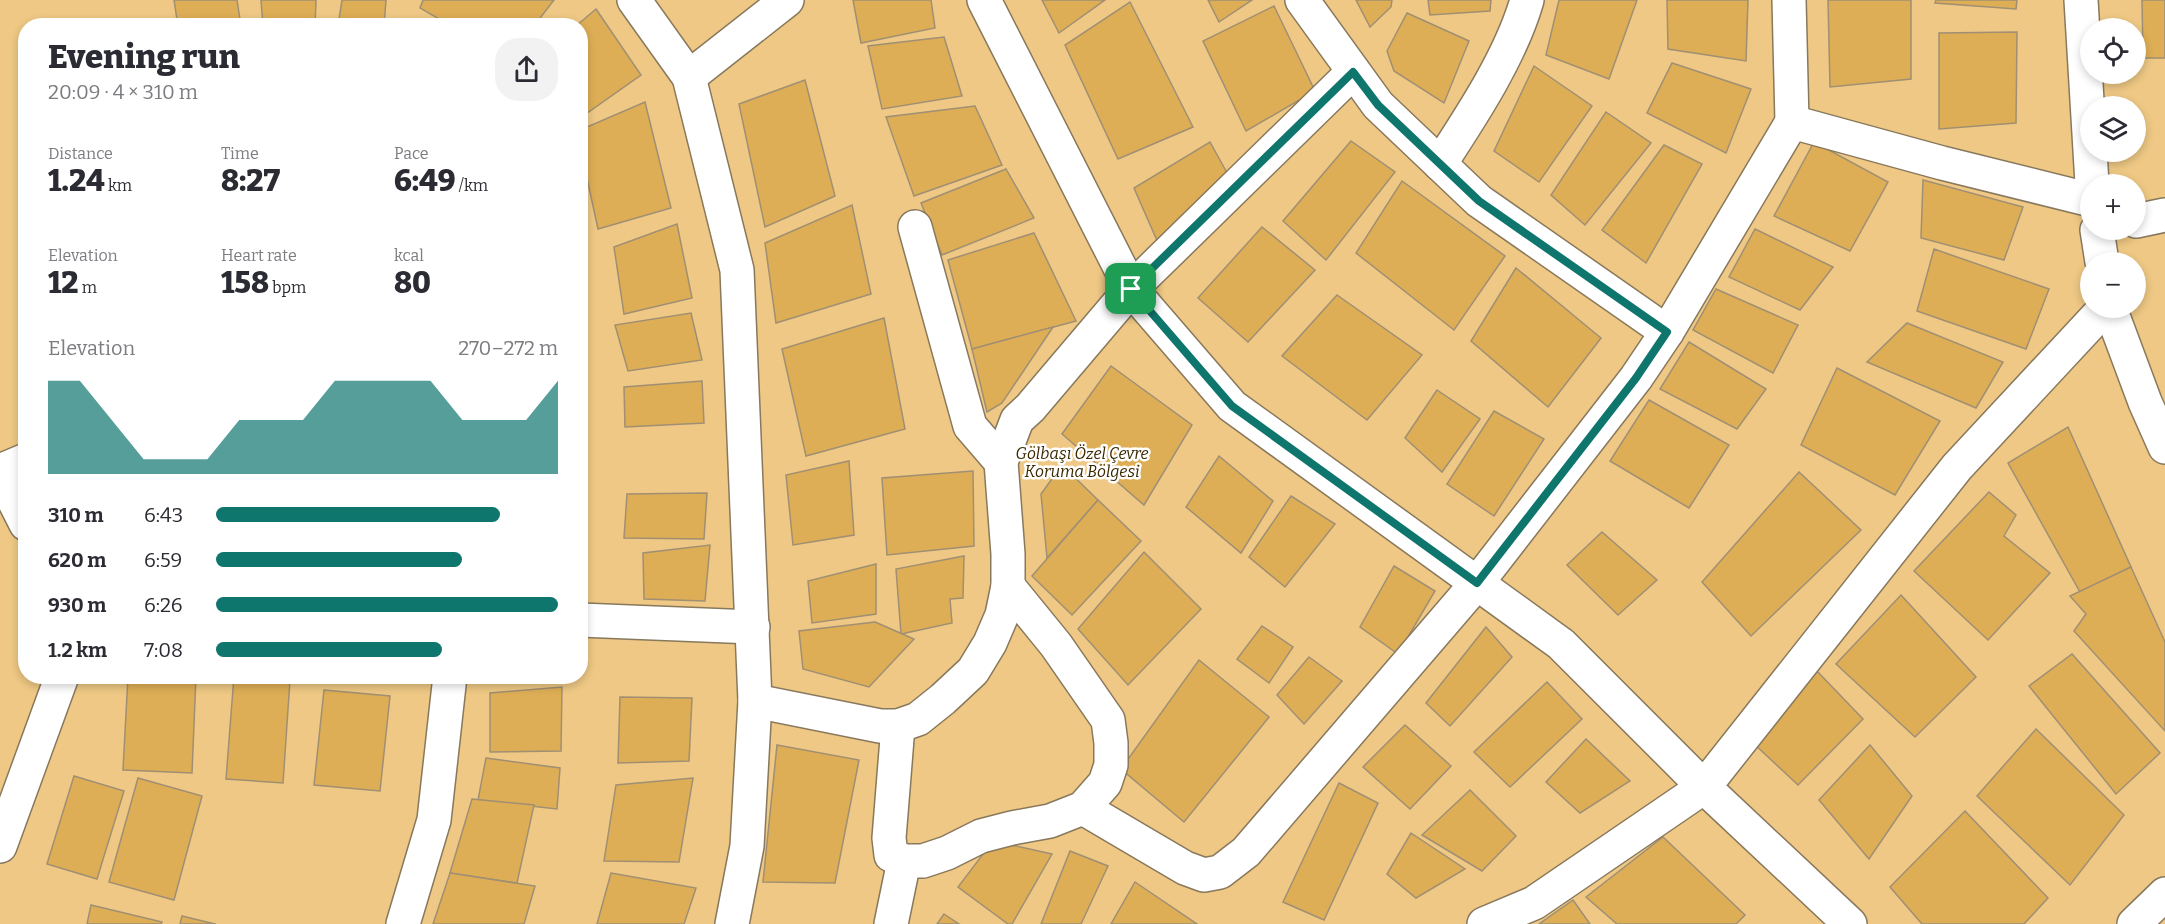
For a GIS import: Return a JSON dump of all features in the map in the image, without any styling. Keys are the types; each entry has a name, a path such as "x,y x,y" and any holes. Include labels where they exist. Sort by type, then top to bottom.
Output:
{"street":[{"path":"634,0 689,77 736,270 755,701 747,846 732,924"},
{"path":"689,77 787,0"},
{"path":"984,0 1131,289 1232,406 1561,644 1704,787 1850,924"},
{"path":"1302,0 1378,105 1479,201 1667,332"},
{"path":"1440,164 1487,91 1523,15 1527,0"},
{"path":"1083,808 1185,868 1204,875 1220,872 1246,852 1477,583 1636,378 1667,332 1792,122 1789,0"},
{"path":"2081,0 2091,174"},
{"path":"755,701 880,726 898,726 918,719 973,671 990,643 1002,615 1008,586 1008,554 1001,462 1017,420 1030,408 1131,289 1353,72"},
{"path":"1792,122 1953,166 2080,197"},
{"path":"2146,219 2165,215"},
{"path":"915,227 970,426 1001,462"},
{"path":"1484,924 1533,903 1704,787 1957,467 2096,318"},
{"path":"2114,318 2155,413 2165,447"},
{"path":"18,464 0,472 18,508"},
{"path":"898,726 889,838 891,855 904,861 923,861 947,853 981,836 1050,821 1083,808 1105,783 1111,765 1108,720 1056,645 1008,586"},
{"path":"588,620 753,627"},
{"path":"0,846 59,684"},
{"path":"403,924 434,820 449,684"},
{"path":"891,924 904,861"},
{"path":"2134,924 2165,894"}],"green space":[{"name":"Gölbaşı Özel Çevre Koruma Bölgesi","path":"0,0 2165,0 2165,924 0,924"}],"building":[{"path":"174,0 237,0 240,18 177,18"},
{"path":"261,0 316,0 315,18 262,18"},
{"path":"342,0 386,0 385,18 339,18"},
{"path":"423,0 554,0 540,18 437,18 420,8"},
{"path":"853,0 931,0 935,28 861,43"},
{"path":"1042,0 1105,0 1059,33"},
{"path":"1208,0 1252,0 1219,22"},
{"path":"1356,0 1392,0 1391,7 1370,27"},
{"path":"1428,0 1491,0 1490,11 1430,15"},
{"path":"1559,0 1637,0 1609,79 1546,55"},
{"path":"1667,0 1748,0 1746,61 1668,49"},
{"path":"1828,0 1911,0 1911,79 1830,87"},
{"path":"1936,0 2017,0 2016,9 1935,3"},
{"path":"2142,0 2165,0 2165,58 2146,58 2146,18 2142,18"},
{"path":"1130,2 1193,127 1118,159 1065,45"},
{"path":"1274,6 1315,91 1246,131 1203,41"},
{"path":"596,9 641,75 588,112 588,18 585,18"},
{"path":"1407,13 1469,41 1444,103 1394,71 1387,51"},
{"path":"2017,32 2016,123 1939,129 1939,33"},
{"path":"944,37 962,96 882,109 868,46"},
{"path":"1672,63 1751,89 1726,153 1647,113"},
{"path":"1534,66 1592,106 1539,182 1494,151"},
{"path":"805,80 835,196 765,227 739,104"},
{"path":"645,102 671,208 598,229 588,183 588,127"},
{"path":"975,106 1002,165 914,196 886,117"},
{"path":"1606,112 1651,143 1585,225 1551,195"},
{"path":"1351,141 1395,172 1326,260 1283,221"},
{"path":"1210,142 1231,180 1159,245 1134,188"},
{"path":"1814,142 1888,182 1850,251 1774,216"},
{"path":"1664,145 1702,164 1646,263 1602,230"},
{"path":"1006,169 1034,218 942,255 921,203"},
{"path":"1923,180 2023,207 2004,260 1921,238"},
{"path":"1402,181 1505,256 1454,330 1356,253"},
{"path":"852,205 871,294 776,323 765,243"},
{"path":"677,224 692,298 624,314 614,247"},
{"path":"1262,227 1315,270 1248,342 1198,298"},
{"path":"1755,229 1833,267 1800,310 1729,277"},
{"path":"1034,233 1076,321 972,349 948,260"},
{"path":"1934,249 2049,289 2026,349 1917,311"},
{"path":"1516,268 1601,338 1548,407 1471,341"},
{"path":"1716,289 1798,325 1773,373 1693,330"},
{"path":"1337,295 1422,355 1367,420 1282,356"},
{"path":"691,313 702,360 628,371 615,325"},
{"path":"884,318 905,429 806,456 782,349"},
{"path":"1907,323 2003,362 1976,408 1867,362"},
{"path":"1053,327 1002,403 987,412 972,349"},
{"path":"1689,342 1766,389 1737,429 1660,389"},
{"path":"1111,366 1192,425 1144,505 1062,434"},
{"path":"1837,368 1940,421 1895,495 1801,445"},
{"path":"702,381 704,423 625,427 624,387"},
{"path":"1437,390 1480,419 1442,472 1405,438"},
{"path":"1649,400 1729,445 1689,508 1610,461"},
{"path":"1494,411 1544,439 1494,516 1447,484"},
{"path":"2068,427 2131,567 2080,592 2008,463"},
{"path":"1219,456 1273,501 1241,553 1186,507"},
{"path":"849,461 854,535 793,545 786,475"},
{"path":"1062,465 1098,500 1047,558 1041,494"},
{"path":"973,471 974,546 887,555 882,478"},
{"path":"1799,472 1861,530 1751,636 1702,582"},
{"path":"1989,492 2016,515 2004,536 2050,573 1988,640 1914,571"},
{"path":"707,493 704,539 624,538 627,494"},
{"path":"1291,496 1335,524 1285,587 1249,557"},
{"path":"1098,500 1141,541 1072,615 1032,576"},
{"path":"1602,532 1657,580 1618,615 1567,565"},
{"path":"710,545 705,601 644,599 643,553"},
{"path":"1144,552 1201,609 1128,685 1078,629"},
{"path":"964,556 963,598 950,599 952,623 901,634 896,569"},
{"path":"876,564 876,614 812,623 808,581"},
{"path":"1394,566 1435,591 1398,654 1360,627"},
{"path":"2131,567 2165,642 2165,731 2074,631 2086,614 2070,596"},
{"path":"1901,595 1976,677 1915,737 1836,664"},
{"path":"875,622 914,639 869,687 803,669 799,631"},
{"path":"1262,626 1293,647 1269,683 1237,659"},
{"path":"1486,627 1512,657 1450,726 1426,703"},
{"path":"2072,654 2160,753 2116,794 2029,686"},
{"path":"1309,657 1342,681 1304,724 1277,695"},
{"path":"1199,660 1269,717 1184,822 1121,769"},
{"path":"1815,669 1863,719 1798,785 1752,742"},
{"path":"1547,682 1582,719 1510,787 1474,752"},
{"path":"128,684 196,684 192,773 123,770"},
{"path":"233,684 290,684 283,783 226,779"},
{"path":"562,687 561,751 490,752 490,693"},
{"path":"324,690 390,696 380,791 314,785"},
{"path":"620,697 692,698 689,761 618,763"},
{"path":"1405,725 1451,766 1410,809 1363,767"},
{"path":"2036,729 2124,815 2070,885 1977,796"},
{"path":"1586,739 1630,781 1580,813 1546,782"},
{"path":"777,745 859,760 835,883 763,882"},
{"path":"1870,745 1912,796 1869,859 1819,800"},
{"path":"486,758 560,768 557,809 478,800"},
{"path":"74,776 124,791 97,879 47,864"},
{"path":"138,778 202,796 174,900 109,882"},
{"path":"693,778 679,862 604,861 616,785"},
{"path":"1339,783 1378,803 1324,920 1283,902"},
{"path":"1470,790 1516,836 1482,871 1422,835"},
{"path":"472,799 534,805 517,883 450,873"},
{"path":"1965,811 2048,898 2024,924 1922,924 1890,887"},
{"path":"1411,833 1465,869 1416,898 1387,874"},
{"path":"1663,837 1745,915 1736,924 1617,924 1586,897"},
{"path":"993,841 1052,854 1012,924 1008,924 958,887"},
{"path":"1070,851 1108,866 1081,924 1041,924"},
{"path":"450,873 535,886 524,924 433,924"},
{"path":"611,873 696,888 684,924 597,924"},
{"path":"1135,882 1197,924 1111,924"},
{"path":"1573,900 1590,924 1539,924"},
{"path":"91,905 162,922 161,924 87,924"},
{"path":"944,914 959,924 937,924"},
{"path":"182,916 215,924 180,924"}],"route":[{"path":"1353,72 1378,105 1479,201 1667,332 1636,378 1477,583 1232,406 1131,289 1353,72"}]}
